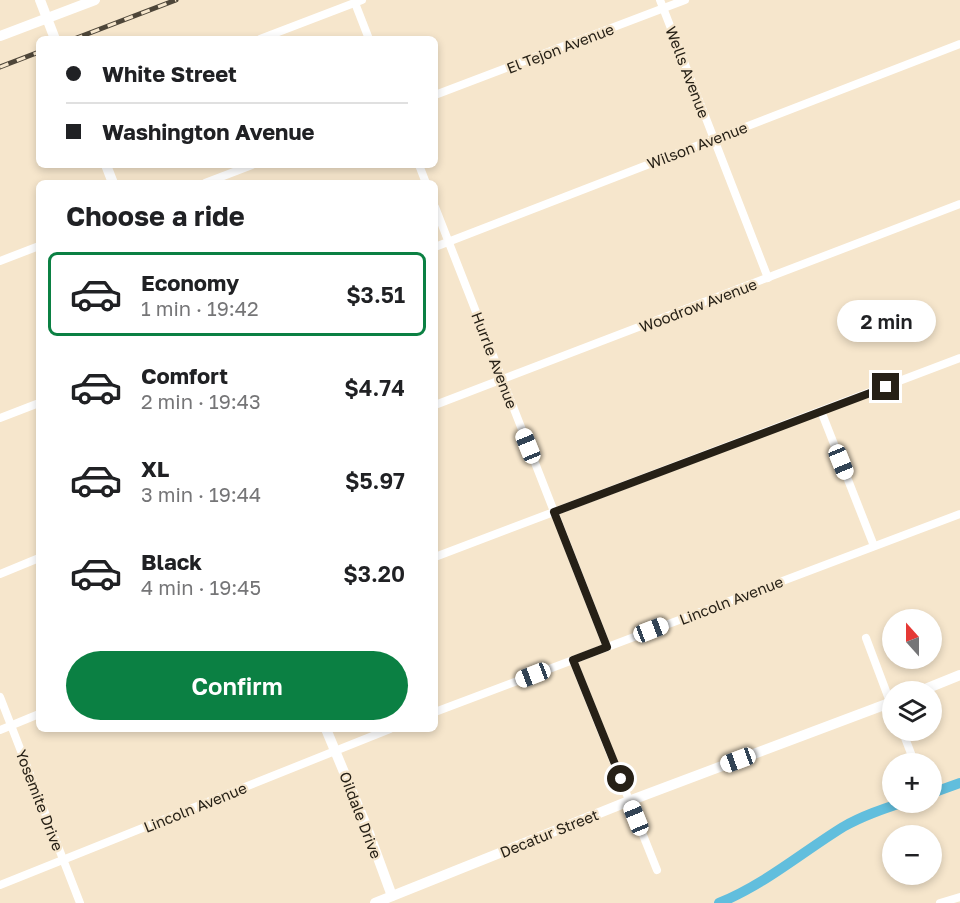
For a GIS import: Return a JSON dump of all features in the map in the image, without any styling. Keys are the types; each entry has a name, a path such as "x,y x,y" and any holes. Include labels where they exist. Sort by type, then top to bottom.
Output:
{"street":[{"path":"40,0 53,36"},
{"path":"0,36 94,0"},
{"name":"El Tejon Avenue","path":"438,94 661,4 685,0"},
{"path":"268,36 358,1 368,36"},
{"name":"Wells Avenue","path":"661,4 768,278"},
{"name":"Wilson Avenue","path":"438,246 960,44"},
{"path":"212,180 244,168"},
{"name":"Woodrow Avenue","path":"438,404 960,204"},
{"name":"Hurrle Avenue","path":"438,214 607,647"},
{"path":"0,261 36,247"},
{"path":"438,556 960,358"},
{"path":"0,418 36,404"},
{"path":"821,411 874,546"},
{"name":"Lincoln Avenue","path":"438,711 960,514"},
{"path":"0,574 36,559"},
{"path":"866,638 883,681"},
{"path":"573,660 657,870"},
{"path":"942,682 960,675"},
{"name":"Yosemite Drive","path":"0,697 80,903"},
{"name":"Decatur Street","path":"375,903 393,900 629,801 882,708"},
{"path":"0,730 36,715"},
{"name":"Oildale Drive","path":"328,732 393,900"},
{"name":"Lincoln Avenue","path":"0,885 382,732"},
{"path":"940,903 960,897"}],"waterway":[{"path":"942,789 960,783"},
{"path":"719,903 767,878 850,823 882,810"}],"railway":[{"path":"82,36 176,0"},
{"path":"0,67 36,53"}],"route":[{"path":"621,779 573,660 607,647 554,512 886,387"}]}
